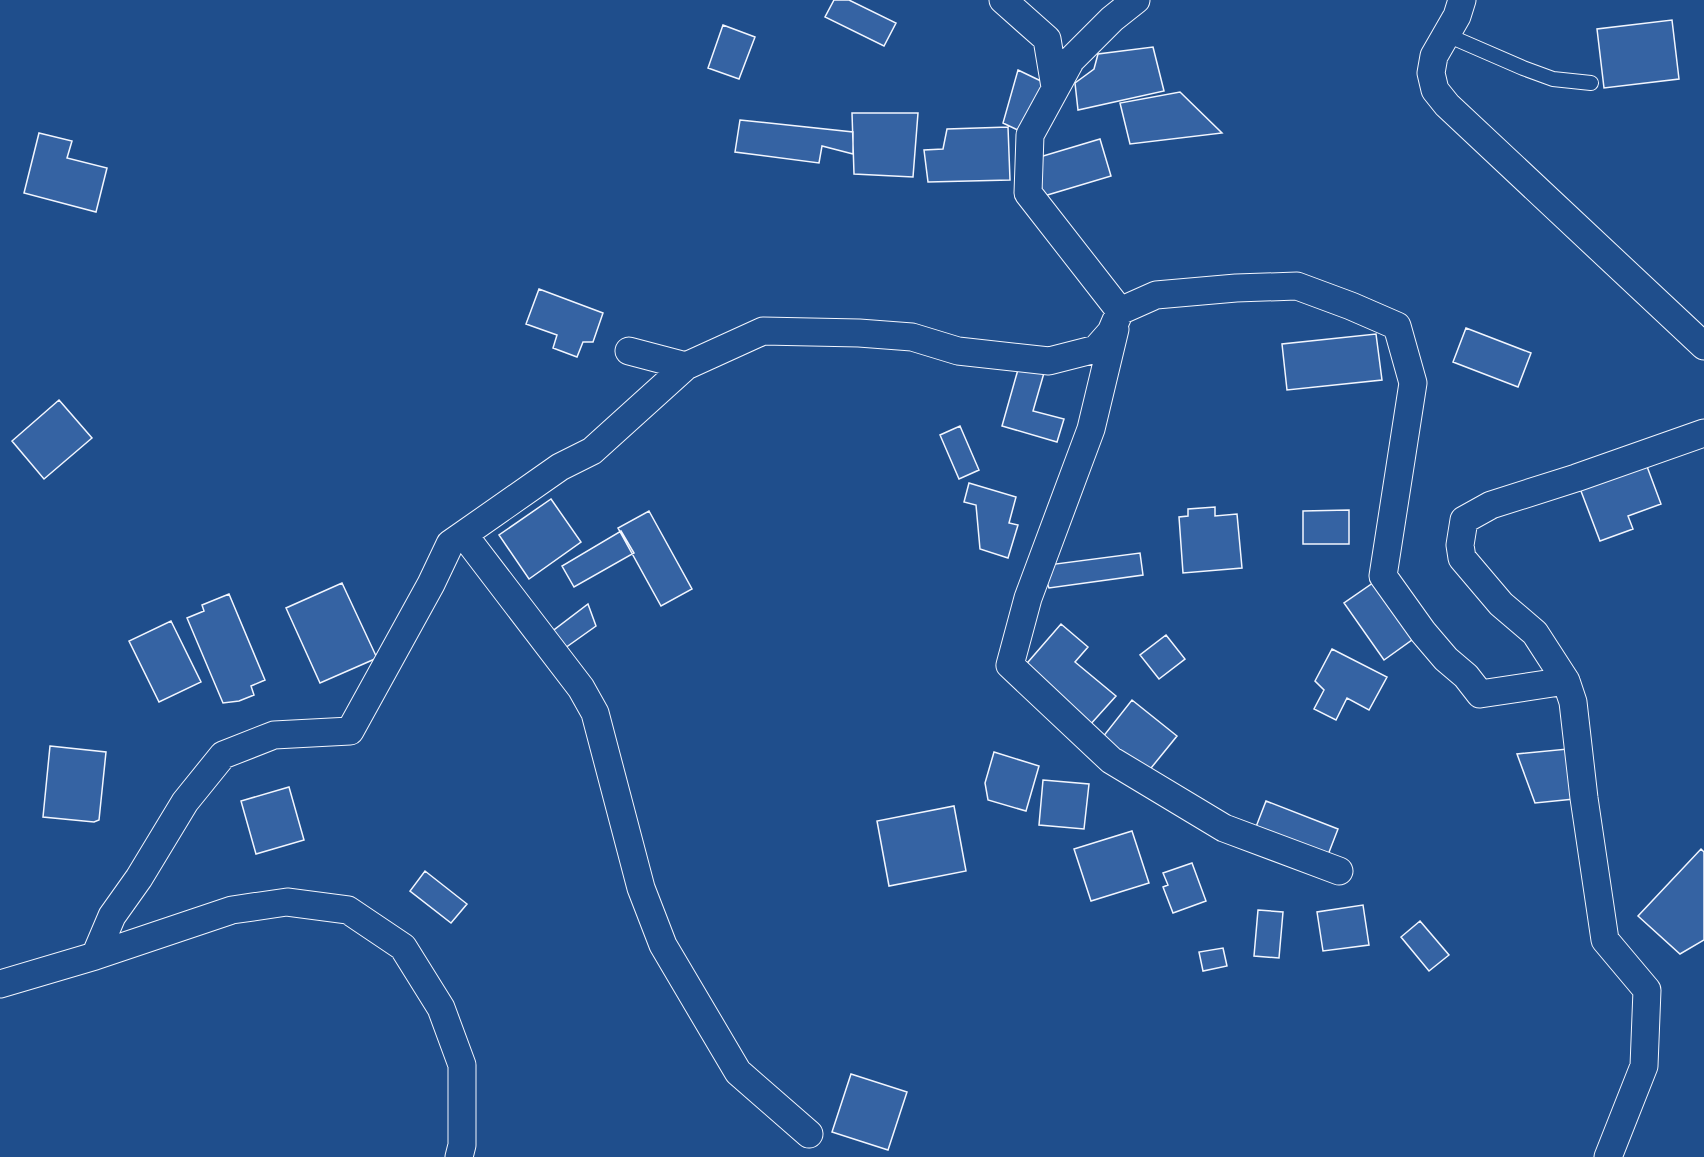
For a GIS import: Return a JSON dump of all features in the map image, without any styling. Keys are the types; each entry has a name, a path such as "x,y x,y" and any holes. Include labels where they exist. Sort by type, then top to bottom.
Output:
{"street":[{"path":"1002,0 1047,39 1055,87"},
{"path":"1120,311 1028,193 1030,135 1071,60 1112,19 1136,0"},
{"path":"1462,0 1457,16 1434,56 1431,73 1435,90 1447,105 1704,346"},
{"path":"95,956 112,916 139,878 185,802 223,755 274,735 351,731 431,584 450,544 560,467 592,451 686,366 763,331 859,333 912,337 958,351 1049,361 1096,349 1111,332 1120,311 1156,295 1236,288 1297,286 1397,326 1413,383 1383,576 1423,632 1446,659 1466,676 1480,694 1566,681"},
{"path":"1120,311 1091,429 1028,598 1010,665 1111,760 1224,828 1340,871"},
{"path":"629,351 686,366"},
{"path":"1608,1157 1644,1066 1647,990 1605,940 1584,798 1573,702 1566,681 1535,633 1501,604 1462,558 1460,545 1464,520 1491,505 1576,478 1704,432"},
{"path":"464,535 581,688 596,713 641,888 663,945 738,1072 809,1134"},
{"path":"0,984 95,956 232,910 287,902 348,910 403,947 441,1008 462,1065 462,1145 459,1157"}],"lane":[{"path":"1447,35 1553,79 1591,83"}],"building":[{"path":"834,0 849,0 896,23 884,46 825,17"},
{"path":"1672,20 1679,79 1604,88 1597,29"},
{"path":"723,25 755,37 739,79 708,68"},
{"path":"1153,47 1164,91 1078,110 1075,83 1094,69 1098,54"},
{"path":"1018,70 1043,82 1026,134 1003,123"},
{"path":"1180,92 1222,133 1130,144 1120,103"},
{"path":"852,113 918,113 913,177 854,174"},
{"path":"740,120 853,132 853,154 822,146 819,163 735,152"},
{"path":"1008,127 1010,180 928,182 924,150 943,149 947,129"},
{"path":"39,133 72,141 67,158 107,168 96,212 24,193"},
{"path":"1100,139 1111,176 1044,196 1033,159"},
{"path":"539,289 603,313 593,342 583,342 577,357 553,348 557,335 526,324"},
{"path":"1466,328 1531,353 1518,387 1453,362"},
{"path":"1376,334 1382,380 1287,390 1282,344"},
{"path":"1021,359 1046,366 1033,411 1064,419 1057,442 1002,426"},
{"path":"59,400 92,438 44,479 12,441"},
{"path":"960,426 979,470 959,479 940,435"},
{"path":"1642,453 1661,504 1628,516 1633,529 1600,541 1576,478"},
{"path":"969,483 1016,497 1009,523 1018,525 1008,558 980,549 976,505 964,502"},
{"path":"551,499 581,542 529,579 499,535"},
{"path":"1215,507 1215,516 1237,514 1242,568 1183,573 1179,517 1188,516 1188,509"},
{"path":"1349,510 1349,544 1303,544 1303,511"},
{"path":"649,511 692,589 661,606 618,528"},
{"path":"621,531 634,553 574,587 562,566"},
{"path":"1140,553 1143,575 1049,588 1040,566"},
{"path":"1383,576 1423,632 1384,660 1344,603"},
{"path":"342,583 377,658 320,683 286,608"},
{"path":"229,594 265,680 251,686 254,695 239,701 223,703 187,618 204,611 202,605"},
{"path":"588,604 596,626 558,653 546,636"},
{"path":"171,621 201,682 159,702 129,641"},
{"path":"1061,624 1088,647 1075,662 1116,696 1089,726 1022,669"},
{"path":"1166,635 1185,659 1159,679 1140,655"},
{"path":"1332,649 1387,677 1369,710 1347,698 1336,720 1314,709 1324,690 1315,681"},
{"path":"1132,700 1177,736 1147,773 1102,738"},
{"path":"50,746 106,752 99,820 94,822 43,817"},
{"path":"1578,748 1584,798 1535,803 1517,754"},
{"path":"994,752 1039,766 1026,811 988,800 985,783"},
{"path":"1043,780 1089,784 1084,829 1039,825"},
{"path":"289,787 304,840 256,854 241,801"},
{"path":"1266,801 1338,829 1326,860 1254,832"},
{"path":"954,806 966,871 889,886 877,821"},
{"path":"1132,831 1149,883 1091,901 1074,849"},
{"path":"1701,849 1704,852 1704,940 1680,954 1638,916"},
{"path":"1192,863 1206,901 1173,913 1163,887 1168,885 1163,873"},
{"path":"425,871 467,904 451,923 410,891"},
{"path":"1363,905 1369,945 1323,951 1317,912"},
{"path":"1258,910 1283,912 1279,958 1254,956"},
{"path":"1420,921 1449,955 1429,971 1401,937"},
{"path":"1223,948 1227,966 1203,971 1199,952"},
{"path":"851,1074 907,1092 888,1150 832,1132"}]}
